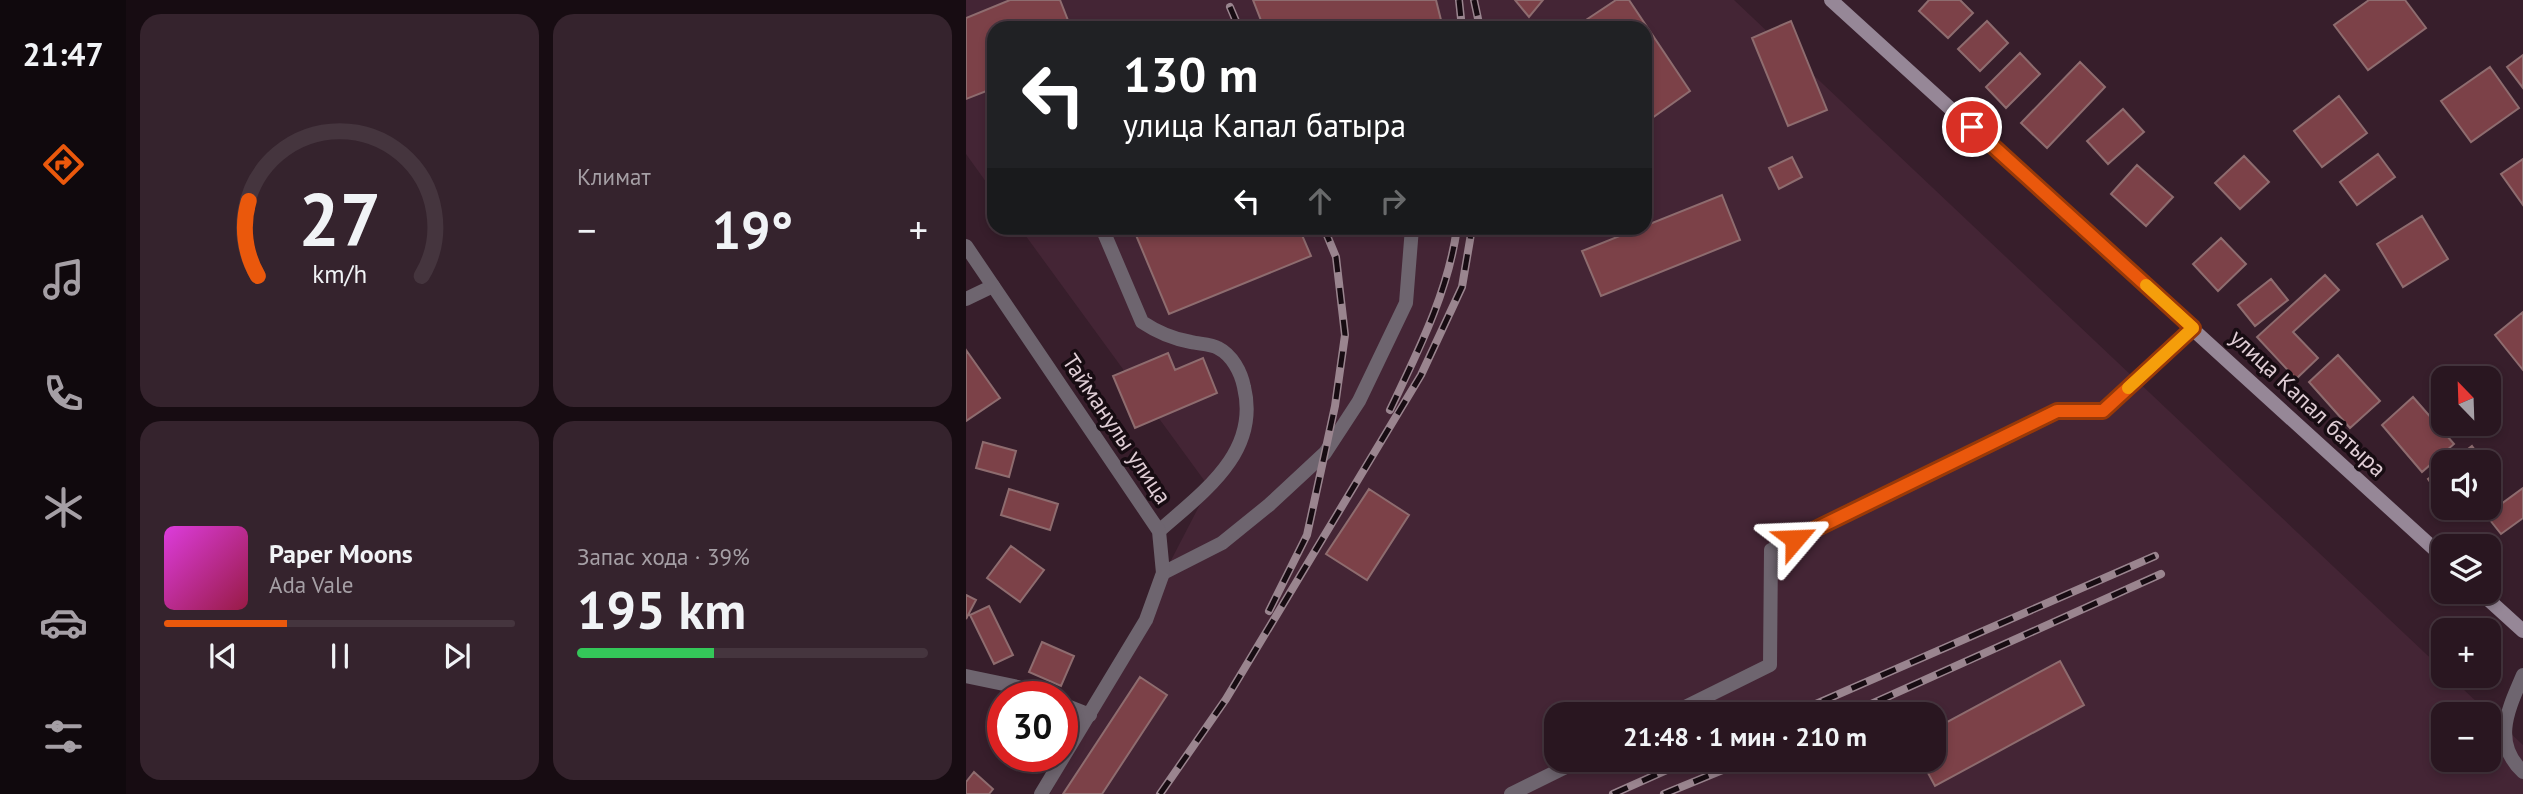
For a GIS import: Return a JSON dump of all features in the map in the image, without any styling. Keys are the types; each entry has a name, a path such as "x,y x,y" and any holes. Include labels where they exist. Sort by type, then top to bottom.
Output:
{"main road":[{"name":"улица Капал батыра","path":"1831,0 2431,546"},
{"path":"2493,604 2523,631"}],"street":[{"path":"1105,235 1142,322 1155,331 1180,340 1218,348 1240,369 1249,408 1241,440 1223,474 1159,531"},
{"path":"1163,573 1222,543 1269,505 1325,453 1359,401 1406,303 1411,235"},
{"name":"Тайманулы улица","path":"966,246 1159,531 1163,573 1146,620 1041,794"},
{"path":"966,299 993,286"},
{"path":"1695,702 1770,665 1771,550 2057,411 2103,411 2193,328"},
{"path":"2523,675 2503,728 2505,745 2514,764 2523,772"},
{"path":"966,676 990,681"},
{"path":"1078,710 1090,715"},
{"path":"1511,794 1556,772"}],"shaded area":[{"path":"966,0 1734,0 2431,659 2431,688 2462,688 2477,702 2431,702 2431,772 2501,772 2501,724 2523,745 2523,794 1050,794 1061,772 1078,772 1078,740 1209,487 1025,235 1652,235 1652,21 987,21 987,183 966,154"}],"building":[{"path":"1010,0 1060,0 1068,21 987,21 987,91 966,99 966,18"},
{"path":"1253,0 1436,0 1441,21 1261,21"},
{"path":"1515,0 1543,0 1529,17"},
{"path":"1616,0 1629,0 1643,21 1584,21"},
{"path":"1929,0 1960,0 1973,13 1948,38 1919,11"},
{"path":"2369,0 2405,0 2426,28 2368,70 2334,25"},
{"path":"1791,21 1827,110 1788,126 1752,38"},
{"path":"1987,21 2008,43 1980,71 1958,49"},
{"path":"1652,34 1690,91 1652,118"},
{"path":"2020,53 2040,74 2006,108 1986,87"},
{"path":"2523,55 2523,88 2507,67"},
{"path":"2080,62 2105,87 2047,148 2021,123"},
{"path":"2490,67 2519,108 2471,142 2441,101"},
{"path":"2339,96 2367,133 2322,167 2294,131"},
{"path":"2123,109 2144,132 2108,164 2087,141"},
{"path":"2378,154 2395,177 2357,205 2340,182"},
{"path":"2244,156 2269,182 2240,209 2215,183"},
{"path":"1792,157 1802,177 1779,189 1769,168"},
{"path":"2523,159 2523,205 2501,174"},
{"path":"2137,165 2173,197 2146,226 2111,194"},
{"path":"1722,195 1740,240 1601,296 1582,251 1622,235 1652,235 1652,223"},
{"path":"2422,216 2448,259 2403,287 2377,244"},
{"path":"1136,235 1302,235 1311,256 1169,314"},
{"path":"2221,238 2246,264 2218,291 2193,264"},
{"path":"2325,275 2339,290 2293,332 2318,358 2296,379 2257,337"},
{"path":"2271,279 2288,300 2255,326 2238,305"},
{"path":"2523,312 2523,370 2495,335"},
{"path":"966,350 1000,398 966,421"},
{"path":"1168,353 1175,370 1203,358 1217,393 1135,428 1113,376"},
{"path":"2338,355 2380,401 2350,428 2309,382"},
{"path":"2413,397 2431,418 2431,436 2447,436 2454,444 2447,450 2431,450 2431,464 2422,472 2382,425"},
{"path":"983,442 1016,451 1009,477 976,468"},
{"path":"2523,488 2523,518 2501,534 2490,520 2501,520 2501,504"},
{"path":"1009,489 1058,504 1050,530 1001,515"},
{"path":"1369,489 1409,515 1367,580 1326,554"},
{"path":"1011,546 1044,570 1020,602 987,578"},
{"path":"966,595 976,600 966,619"},
{"path":"989,606 1013,655 994,664 970,615"},
{"path":"1042,642 1074,656 1063,681 1050,681 1029,672"},
{"path":"2060,661 2084,705 1935,786 1927,772 1946,772 1946,723"},
{"path":"1140,677 1167,695 1102,794 1063,794"},
{"path":"974,772 993,789 989,794 966,794 966,782"}],"railway":[{"path":"1459,0 1461,21"},
{"path":"1474,0 1478,21"},
{"path":"1230,7 1236,21"},
{"path":"1269,611 1307,535 1335,406 1345,335 1336,257 1327,235"},
{"path":"1390,410 1439,299 1456,235"},
{"path":"1160,794 1226,699 1421,375 1462,287 1471,235"},
{"path":"1820,702 2155,556"},
{"path":"1876,702 2161,574"},
{"path":"1613,794 1662,772"},
{"path":"1664,794 1718,772"}],"slow traffic":[{"path":"2128,388 2193,328 2146,285"}],"route":[{"path":"1795,539 2057,411 2103,411 2193,328 1972,127"}]}
